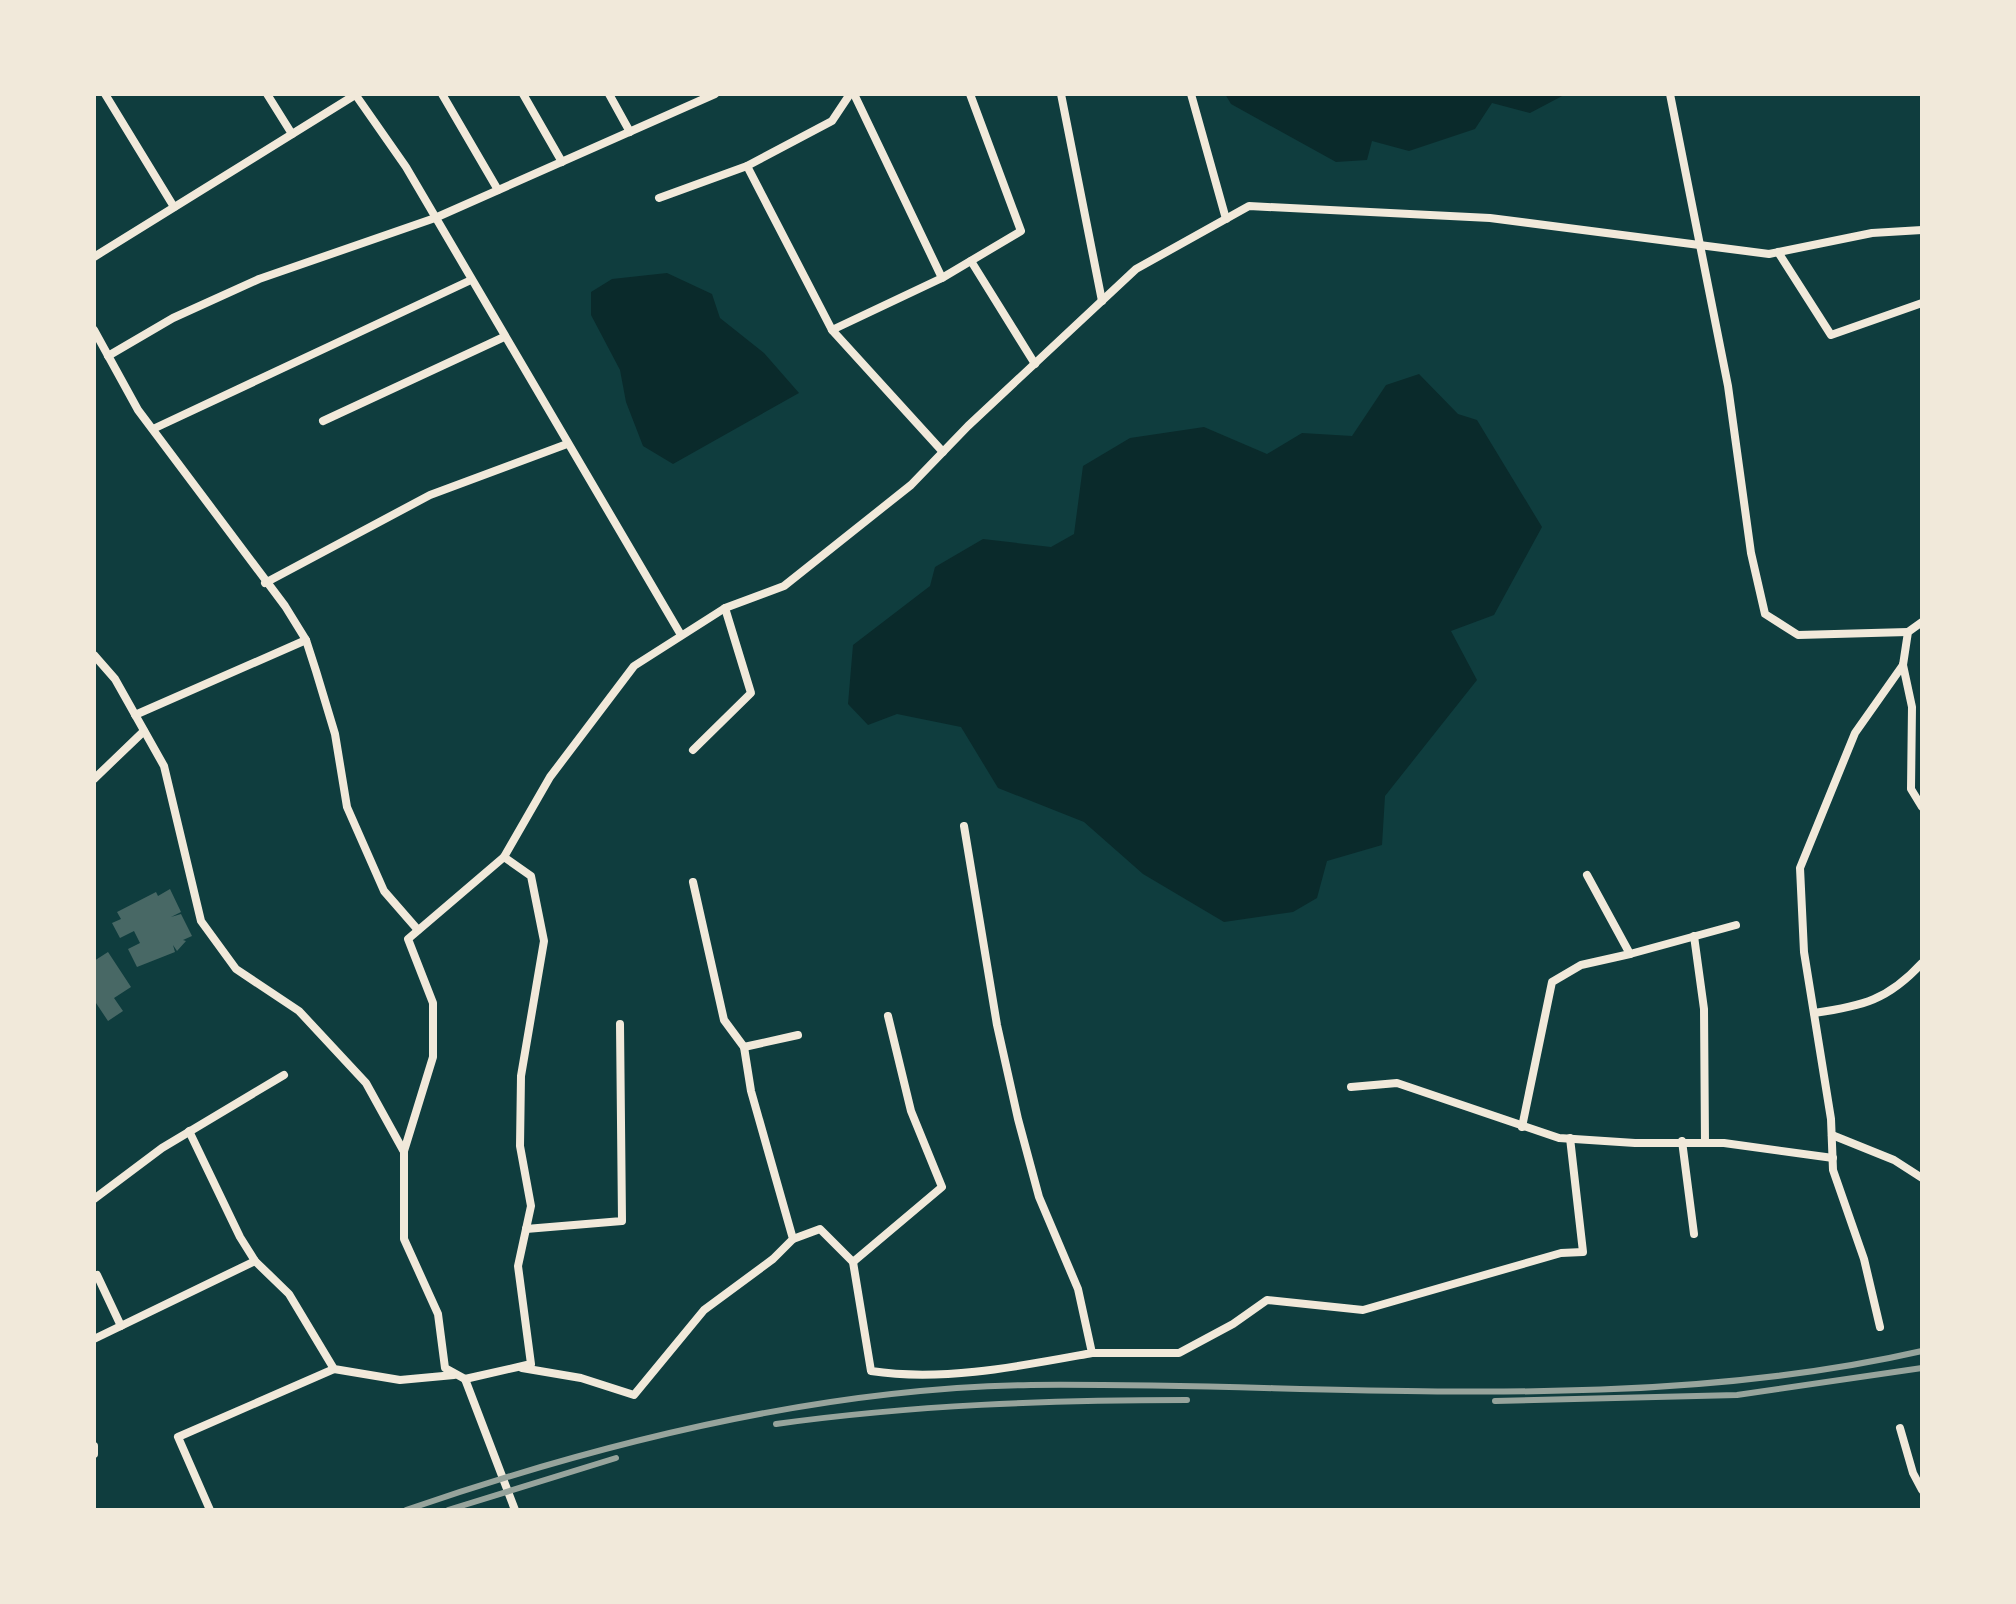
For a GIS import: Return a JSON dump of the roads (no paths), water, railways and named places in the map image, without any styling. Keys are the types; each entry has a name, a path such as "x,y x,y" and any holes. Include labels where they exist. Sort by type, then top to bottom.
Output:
{"street":[{"path":"105,94 174,207"},
{"path":"267,94 292,134"},
{"path":"94,257 355,94 406,167 681,635"},
{"path":"442,94 498,190"},
{"path":"523,94 562,162"},
{"path":"609,94 630,132"},
{"path":"108,356 173,318 259,279 435,218 715,94"},
{"path":"659,198 747,166 832,121 852,94 942,278"},
{"path":"832,330 942,278 1021,231 970,94"},
{"path":"1061,94 1102,301"},
{"path":"1191,94 1226,219"},
{"path":"1670,94 1697,243 1728,386 1751,553 1765,614 1798,635 1908,632 1922,622"},
{"path":"747,166 832,330 943,452"},
{"path":"504,857 531,876 544,941 521,1076 520,1146 531,1206 518,1266 531,1364 465,1379 445,1368 438,1314 404,1239 404,1151 433,1057 433,1003 408,939 504,857 550,777 634,666 725,608 784,586 911,485 1136,269 1249,206 1380,210 1490,218 1778,252 1872,233 1922,230"},
{"path":"1778,252 1831,335 1922,303"},
{"path":"971,261 1035,364"},
{"path":"153,429 471,280"},
{"path":"94,330 153,429 306,640 335,734 347,807 384,891 418,930"},
{"path":"323,421 504,337"},
{"path":"265,583 430,495 567,444"},
{"path":"693,750 751,693 725,608"},
{"path":"1908,632 1903,665 1912,707 1911,789 1922,807"},
{"path":"135,715 306,640"},
{"path":"94,655 115,679 164,766 201,921 236,969 299,1011 366,1083 404,1151"},
{"path":"1880,1327 1864,1259 1833,1170 1832,1135 1804,952 1800,868 1855,733 1903,665"},
{"path":"94,779 144,731"},
{"path":"964,826 997,1025 1018,1119 1039,1197 1078,1289 1092,1353"},
{"path":"1587,875 1630,954"},
{"path":"693,882 724,1020 744,1047 751,1091 793,1239"},
{"path":"1522,1127 1552,982 1581,965 1736,925"},
{"path":"1694,936 1704,1009 1705,1142"},
{"path":"1814,1013 1865,1005 1902,985 1922,963"},
{"path":"853,1262 942,1187 911,1111 888,1016"},
{"path":"526,1229 622,1221 620,1024"},
{"path":"744,1047 798,1035"},
{"path":"94,1199 189,1131 284,1075"},
{"path":"1351,1087 1397,1083 1522,1127 1570,1138 1635,1143 1705,1142 1833,1158"},
{"path":"189,1131 223,1208 255,1261 289,1294 334,1369"},
{"path":"1832,1135 1894,1160 1922,1178"},
{"path":"522,1368 581,1378 634,1395 704,1310 773,1259 793,1239 820,1229 853,1262 871,1371 898,1375 1019,1366 1092,1353 1179,1353 1233,1324 1267,1300 1363,1310 1561,1253 1583,1252 1570,1138"},
{"path":"1682,1141 1694,1234"},
{"path":"94,1339 255,1261"},
{"path":"97,1275 121,1326"},
{"path":"210,1510 178,1437 334,1369 400,1380 454,1375"},
{"path":"465,1379 515,1510"},
{"path":"1900,1428 1913,1473 1922,1490"},
{"path":"94,1446 94,1454"}],"water":[{"path":"1225,94 1566,94 1530,113 1492,103 1475,129 1409,151 1372,141 1367,160 1336,162 1231,104"},
{"path":"667,273 712,294 720,318 764,353 799,393 673,464 643,446 626,402 620,370 591,315 591,292 612,279"},
{"path":"1419,374 1458,414 1477,420 1542,527 1494,615 1451,631 1477,680 1385,796 1382,845 1327,861 1317,898 1293,912 1224,922 1143,874 1084,822 998,788 961,727 897,714 868,725 848,704 853,645 930,586 935,567 983,539 1051,547 1074,534 1083,466 1130,438 1204,427 1267,454 1302,433 1352,436 1386,385"}],"railway":[{"path":"406,1510 635,1441 713,1423 872,1396 952,1388 1031,1385 1478,1392 1591,1390 1702,1384 1813,1371 1922,1351"},
{"path":"1495,1401 1737,1395 1922,1368"},
{"path":"776,1424 879,1412 981,1405 1187,1400"},
{"path":"448,1510 616,1458"}]}
